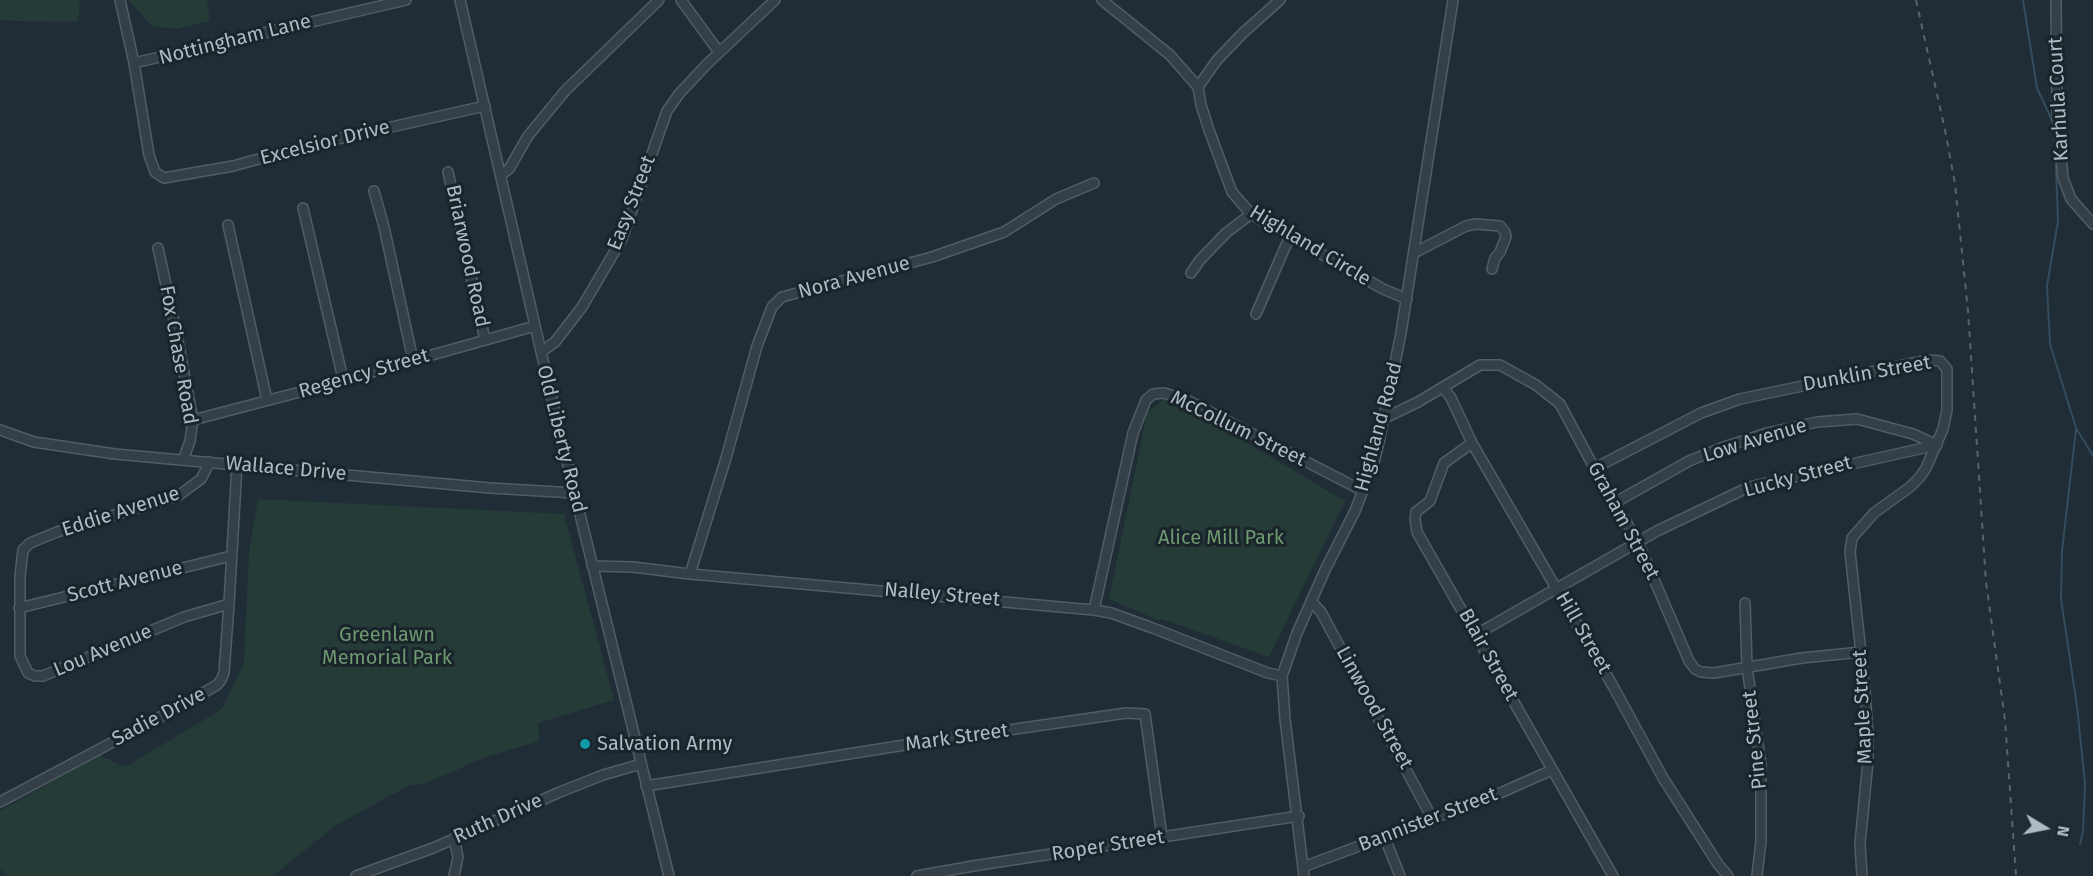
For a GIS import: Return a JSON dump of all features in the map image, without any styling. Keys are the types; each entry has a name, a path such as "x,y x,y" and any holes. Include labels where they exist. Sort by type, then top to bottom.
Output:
{"street":[{"path":"120,0 134,63"},
{"name":"Nottingham Lane","path":"134,63 368,4 406,0"},
{"name":"Old Liberty Road","path":"460,0 592,566 669,876"},
{"path":"501,175 509,169 528,136 565,91 659,0"},
{"path":"681,0 719,52"},
{"name":"Easy Street","path":"541,352 555,342 582,307 622,239 667,111 679,94 719,52 775,0"},
{"path":"1102,0 1170,55 1198,87 1217,60 1280,0"},
{"name":"Highland Road","path":"1304,872 1299,816 1285,720 1282,676 1297,633 1363,491 1374,462 1407,299 1453,0"},
{"name":"Karhula Court","path":"2056,0 2057,110 2063,178 2071,199 2093,224"},
{"name":"Excelsior Drive","path":"134,63 149,155 155,172 164,178 233,166 302,147 485,106"},
{"name":"Highland Circle","path":"1198,87 1209,130 1232,192 1251,214 1383,289 1407,299"},
{"name":"Briarwood Road","path":"448,172 485,340"},
{"name":"Nora Avenue","path":"690,574 763,327 772,307 782,297 932,257 1004,232 1056,199 1094,183"},
{"path":"374,191 387,238 413,360"},
{"path":"303,208 343,379"},
{"path":"1191,273 1226,233 1251,214"},
{"path":"1414,253 1466,226 1476,224 1500,226 1506,237 1492,269"},
{"path":"228,225 267,400"},
{"path":"1256,314 1290,236"},
{"name":"Fox Chase Road","path":"158,248 193,420 190,441 183,460"},
{"name":"Regency Street","path":"193,420 535,326"},
{"name":"Dunklin Street","path":"1594,468 1701,413 1740,399 1927,360 1940,361 1947,369 1948,380 1945,420 1937,445 1920,477 1874,513 1852,538"},
{"name":"Graham Street","path":"1384,418 1479,365 1500,365 1536,385 1560,404 1594,468 1638,542 1689,661 1695,669 1701,672 1714,672 1861,652"},
{"name":"Hill Street","path":"1443,387 1472,443 1557,588 1663,778 1728,876"},
{"name":"McCollum Street","path":"1094,610 1133,433 1146,400 1153,394 1164,393 1187,400 1363,491"},
{"name":"Low Avenue","path":"1616,502 1689,461 1721,448 1767,433 1817,422 1857,419 1913,434 1937,445"},
{"name":"Wallace Drive","path":"0,430 34,442 68,449 490,488 575,493"},
{"name":"Blair Street","path":"1472,443 1444,463 1430,501 1416,512 1417,532 1613,876"},
{"name":"Lucky Street","path":"1477,634 1638,542 1749,487 1937,445"},
{"name":"Eddie Avenue","path":"23,550 30,543 57,532 178,496 201,479 210,462"},
{"name":"Sadie Drive","path":"0,802 217,685 224,673 237,465"},
{"name":"Maple Street","path":"1852,538 1850,552 1866,700 1868,761 1860,844 1862,876"},
{"name":"Lou Avenue","path":"23,550 19,608 20,656 28,673 43,676 184,617 229,604"},
{"name":"Scott Avenue","path":"19,608 231,556"},
{"name":"Nalley Street","path":"592,566 633,567 1094,610 1111,613 1268,673 1282,676"},
{"name":"Linwood Street","path":"1311,602 1321,612 1432,818"},
{"name":"Pine Street","path":"1745,603 1747,667 1761,765 1761,830 1757,876"},
{"name":"Mark Street","path":"646,786 1126,713 1145,714 1162,837"},
{"name":"Ruth Drive","path":"356,876 454,838 603,775 640,764"},
{"name":"Bannister Street","path":"1304,872 1384,836 1498,794 1552,770"},
{"name":"Roper Street","path":"917,876 1299,816"},
{"path":"1384,836 1400,876"},
{"path":"454,838 458,857 454,876"}],"green space":[{"path":"0,0 80,0 78,22 0,19"},
{"path":"128,0 207,0 210,21 176,29 152,26"},
{"name":"Alice Mill Park","path":"1164,399 1193,411 1345,501 1269,657 1162,619 1158,620 1109,599 1147,413"},
{"name":"Greenlawn Memorial Park","path":"258,499 564,514 614,700 538,723 539,741 486,757 426,783 408,786 335,826 273,876 6,876 0,869 0,811 99,755 125,767 222,709 244,663 249,552"}],"waterway":[{"path":"2023,0 2037,88 2051,118 2055,133"},
{"path":"2055,139 2058,221 2047,286 2050,344 2076,428 2093,456"},
{"path":"2076,429 2062,551 2061,599 2077,706 2085,784 2083,831 2080,844"}],"railway":[{"path":"1916,0 1955,184 1968,311 1986,582 2005,720 2016,876"}],"place":[{"name":"Salvation Army","path":"585,744"}]}
